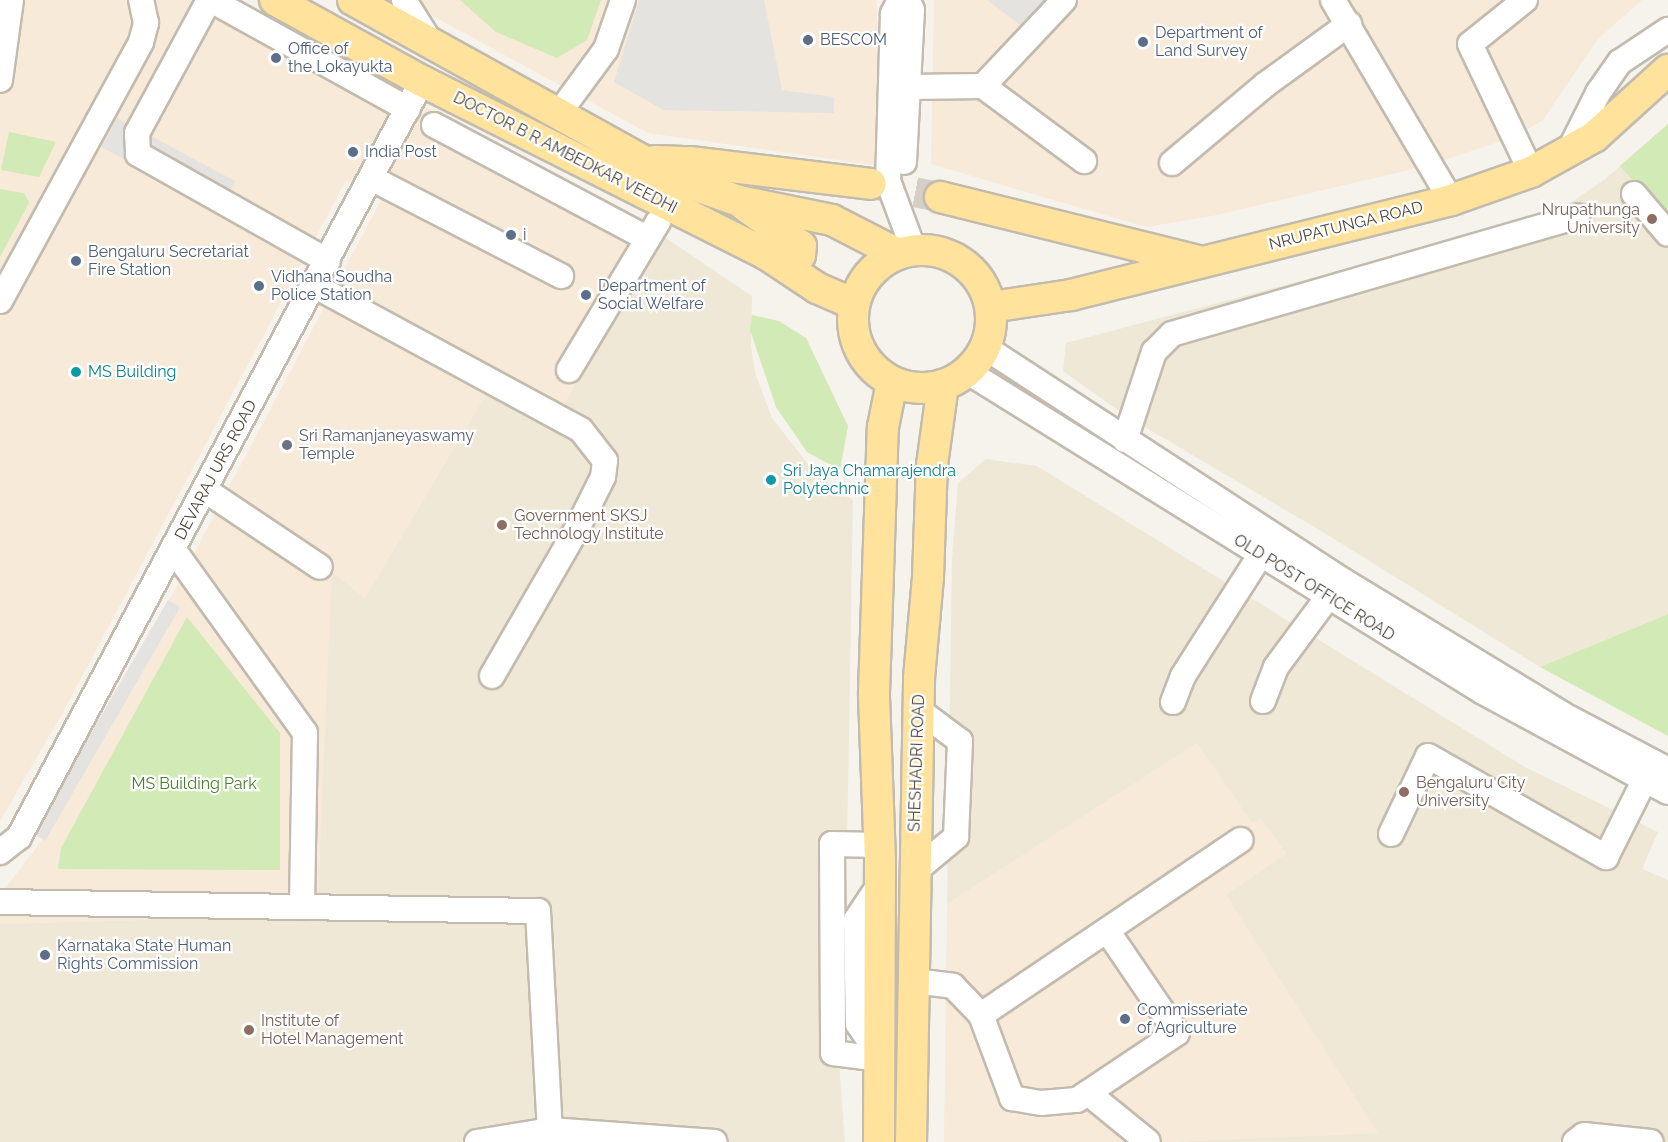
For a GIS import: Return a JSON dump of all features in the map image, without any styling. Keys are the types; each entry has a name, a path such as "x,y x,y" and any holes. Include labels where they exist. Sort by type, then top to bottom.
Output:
{"main road":[{"name":"DOCTOR B R AMBEDKAR VEEDHI","path":"275,0 422,81 766,254 817,288 854,304"},
{"name":"DOCTOR B R AMBEDKAR VEEDHI","path":"353,0 429,40 643,161 739,201 832,220 906,252"},
{"name":"NRUPATUNGA ROAD","path":"991,307 1071,295 1451,200 1532,172 1594,137 1668,70"},
{"path":"643,161 690,162 882,188"},
{"path":"940,197 1203,262"},
{"path":"739,201 801,246 800,255 787,259 766,254"},
{"path":"906,252 948,254 969,267 984,286 991,307 992,329 986,348 955,379 913,389 892,382 874,370 861,352 853,329 854,304 863,282 879,264 906,252"},
{"name":"SHESHADRI ROAD","path":"911,1142 914,872 932,465 955,379"},
{"path":"879,1142 880,884 874,693 883,427 892,382"}],"street":[{"path":"0,80 11,0"},
{"path":"0,301 141,42 146,23 141,0"},
{"path":"328,261 138,154 137,133 210,0 408,109"},
{"path":"404,0 429,40"},
{"path":"559,113 606,49 623,0"},
{"path":"882,188 888,181 893,14 900,0"},
{"path":"882,188 903,184 912,10 908,0"},
{"path":"983,86 1064,0"},
{"path":"1333,0 1451,200"},
{"path":"1525,0 1470,44 1532,172"},
{"path":"1172,163 1265,85 1349,24"},
{"path":"1568,153 1598,93 1620,62 1668,30"},
{"name":"DEVARAJ URS ROAD","path":"0,852 19,837 315,286 422,81"},
{"path":"909,87 983,86 1084,161"},
{"path":"434,125 653,231 569,370"},
{"path":"371,178 561,276"},
{"path":"882,188 906,252"},
{"path":"1634,195 1668,234"},
{"path":"1125,440 1154,352 1172,334 1577,216"},
{"path":"315,286 581,430 605,461 603,477 578,527 492,676"},
{"name":"OLD POST OFFICE ROAD","path":"986,348 1125,440 1493,673 1668,770"},
{"name":"OLD POST OFFICE ROAD","path":"955,379 1261,554 1483,692 1668,792"},
{"path":"205,490 320,567"},
{"path":"173,549 305,733 302,907"},
{"path":"1173,702 1183,675 1261,554"},
{"path":"1263,701 1276,667 1328,597"},
{"path":"914,872 956,837 957,827 960,741 920,711"},
{"path":"1391,834 1428,756 1606,857 1644,781"},
{"path":"981,1015 1108,932 1240,840"},
{"path":"879,844 832,844 833,1053 879,1057"},
{"path":"0,902 538,911 550,1130"},
{"path":"914,981 953,986 981,1015 1012,1098 1041,1103 1077,1100 1177,1033 1108,932"},
{"path":"1088,1093 1148,1142"},
{"path":"477,1142 550,1130 715,1142"},
{"path":"1575,1142 1584,1135 1651,1142"}],"shaded area":[{"path":"0,0 227,0 660,234 554,422 489,389 365,598 333,573 317,915 0,924 0,895 43,839 381,200 346,180 62,714 0,821"},
{"path":"403,0 876,0 888,167 648,133"},
{"path":"639,0 764,0 782,90 834,97 834,113 663,110 614,82"},
{"path":"934,0 1642,0 1597,40 1543,120 1516,136 1430,165 1212,216 1146,227 931,164"},
{"path":"987,0 1051,0 1023,27"},
{"path":"117,118 235,181 220,210 102,147"},
{"path":"1668,124 1668,614 1540,667 1326,534 1123,414 1063,371 1066,343 1554,214 1604,180"},
{"path":"660,234 752,296 751,347 755,373 772,418 815,473 853,500 847,847 837,913 837,1036 845,1142 0,1142 0,924 317,915 332,572 365,598 489,389 554,422"},
{"name":"Bengaluru City University","path":"986,459 1037,466 1525,767 1658,832 1642,869 1668,880 1668,1142 1169,1142 1378,1133 1226,895 1286,854 1261,818 1252,823 1197,743 947,904 952,559 958,483"},
{"path":"168,600 180,607 45,841 33,834"},
{"name":"Commisseriate of Agriculture","path":"1197,743 1252,823 1261,817 1286,855 1226,895 1379,1133 1169,1142 944,1142 947,904"}],"green space":[{"path":"460,0 601,0 587,40 557,58 496,32"},
{"path":"1668,124 1668,219 1620,166"},
{"path":"9,132 56,142 39,177 1,170"},
{"path":"0,189 24,193 29,203 0,257"},
{"path":"752,315 779,321 806,338 848,426 840,470 807,452 776,407 750,330"},
{"path":"1668,614 1668,736 1540,667"},
{"name":"MS Building Park","path":"187,617 280,733 280,870 58,869 61,848"}],"tunnel":[{"path":"871,184 940,197"}],"place":[{"name":"BESCOM","path":"808,40"},
{"name":"Department of Land Survey","path":"1143,42"},
{"name":"Office of the Lokayukta","path":"276,58"},
{"name":"India Post","path":"353,152"},
{"name":"Nrupathunga University","path":"1652,219"},
{"name":"i","path":"511,235"},
{"name":"Bengaluru Secretariat Fire Station","path":"76,261"},
{"name":"Vidhana Soudha Police Station","path":"259,286"},
{"name":"Department of Social Welfare","path":"586,295"},
{"name":"MS Building","path":"76,372"},
{"name":"Sri Ramanjaneyaswamy Temple","path":"287,445"},
{"name":"Sri Jaya Chamarajendra Polytechnic","path":"771,480"},
{"name":"Government SKSJ Technology Institute","path":"502,525"},
{"name":"Bengaluru City University","path":"1404,792"},
{"name":"Karnataka State Human Rights Commission","path":"45,955"},
{"name":"Commisseriate of Agriculture","path":"1125,1019"},
{"name":"Institute of Hotel Management","path":"249,1030"}]}
